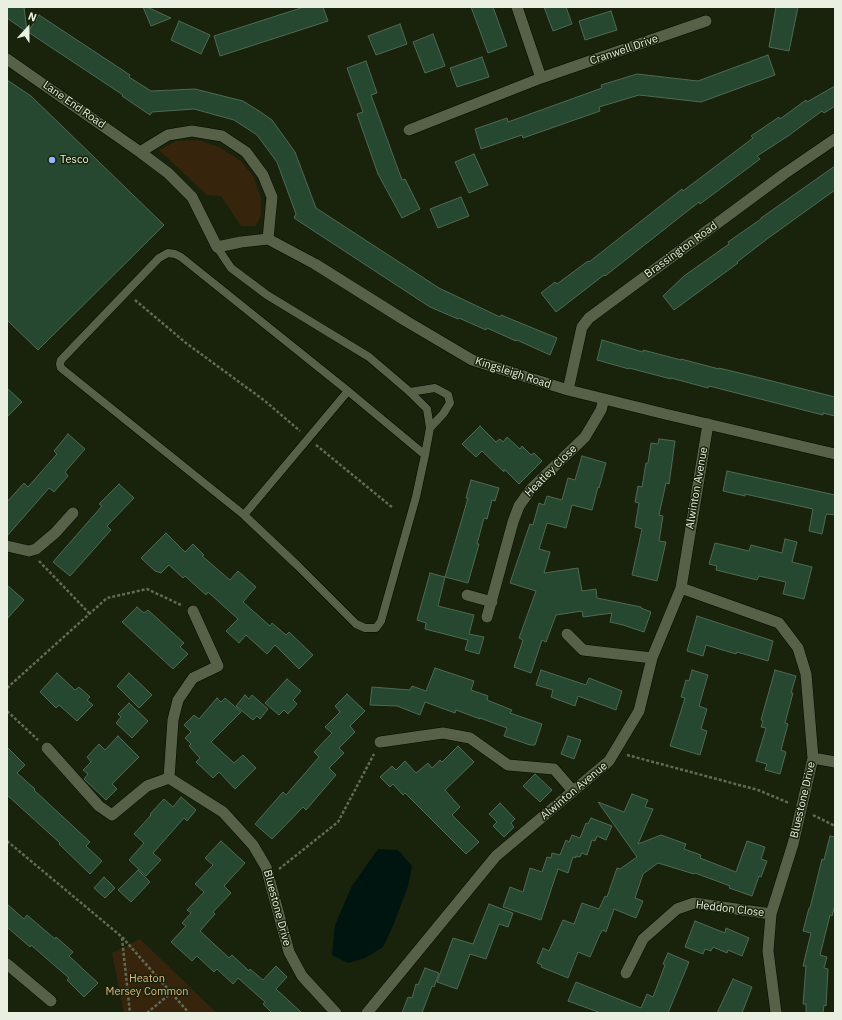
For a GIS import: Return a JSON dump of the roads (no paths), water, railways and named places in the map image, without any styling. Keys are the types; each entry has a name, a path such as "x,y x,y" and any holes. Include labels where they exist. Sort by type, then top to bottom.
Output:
{"street":[{"path":"517,7 541,78"},
{"name":"Cranwell Drive","path":"409,130 541,78 706,21"},
{"name":"Lane End Road","path":"7,59 168,173 192,198 217,247"},
{"path":"140,152 168,135 192,130 222,136 246,152 263,175 272,197 268,239 241,242 217,247"},
{"name":"Brassington Road","path":"568,390 582,327 589,318 784,174 835,139"},
{"name":"Kingsleigh Road","path":"268,239 315,264 472,360 568,390 835,454"},
{"name":"Heatley Close","path":"488,617 513,522 519,506 531,489 585,437 601,410 604,399"},
{"name":"Alwinton Avenue","path":"367,1013 496,856 609,761 639,711 652,658 681,588 708,424"},
{"path":"7,546 29,551 36,549 55,534 73,513"},
{"name":"Bluestone Drive","path":"681,588 779,623 798,648 806,674 813,758 793,844 771,914 768,951 776,1013"},
{"path":"467,595 492,602"},
{"path":"47,748 99,806 112,815 147,786 169,778 173,720 178,700 193,678 218,666 193,611"},
{"path":"567,634 583,650 652,658"},
{"path":"380,742 443,733 470,738 508,765 554,768 573,791"},
{"path":"813,758 835,762"},
{"name":"Bluestone Drive","path":"169,778 223,812 253,845 266,867 289,952 302,976 336,1013"},
{"name":"Heddon Close","path":"626,973 643,939 677,909 694,903 771,914"},
{"path":"7,964 51,1000"}],"lane":[{"path":"217,247 231,268 267,295 369,357 410,392 427,409 430,428 425,455 416,497 381,621 376,628 365,628 356,624 244,515 61,368 61,360 126,292 163,255 168,253 175,254 348,391 425,455"},
{"path":"410,392 435,388 448,395 450,403 443,414 430,428"},
{"path":"244,515 348,391"}],"place":[{"name":"Tesco","path":"52,160"}],"park label":[{"name":"Heaton Mersey Common","path":"147,985"}]}
